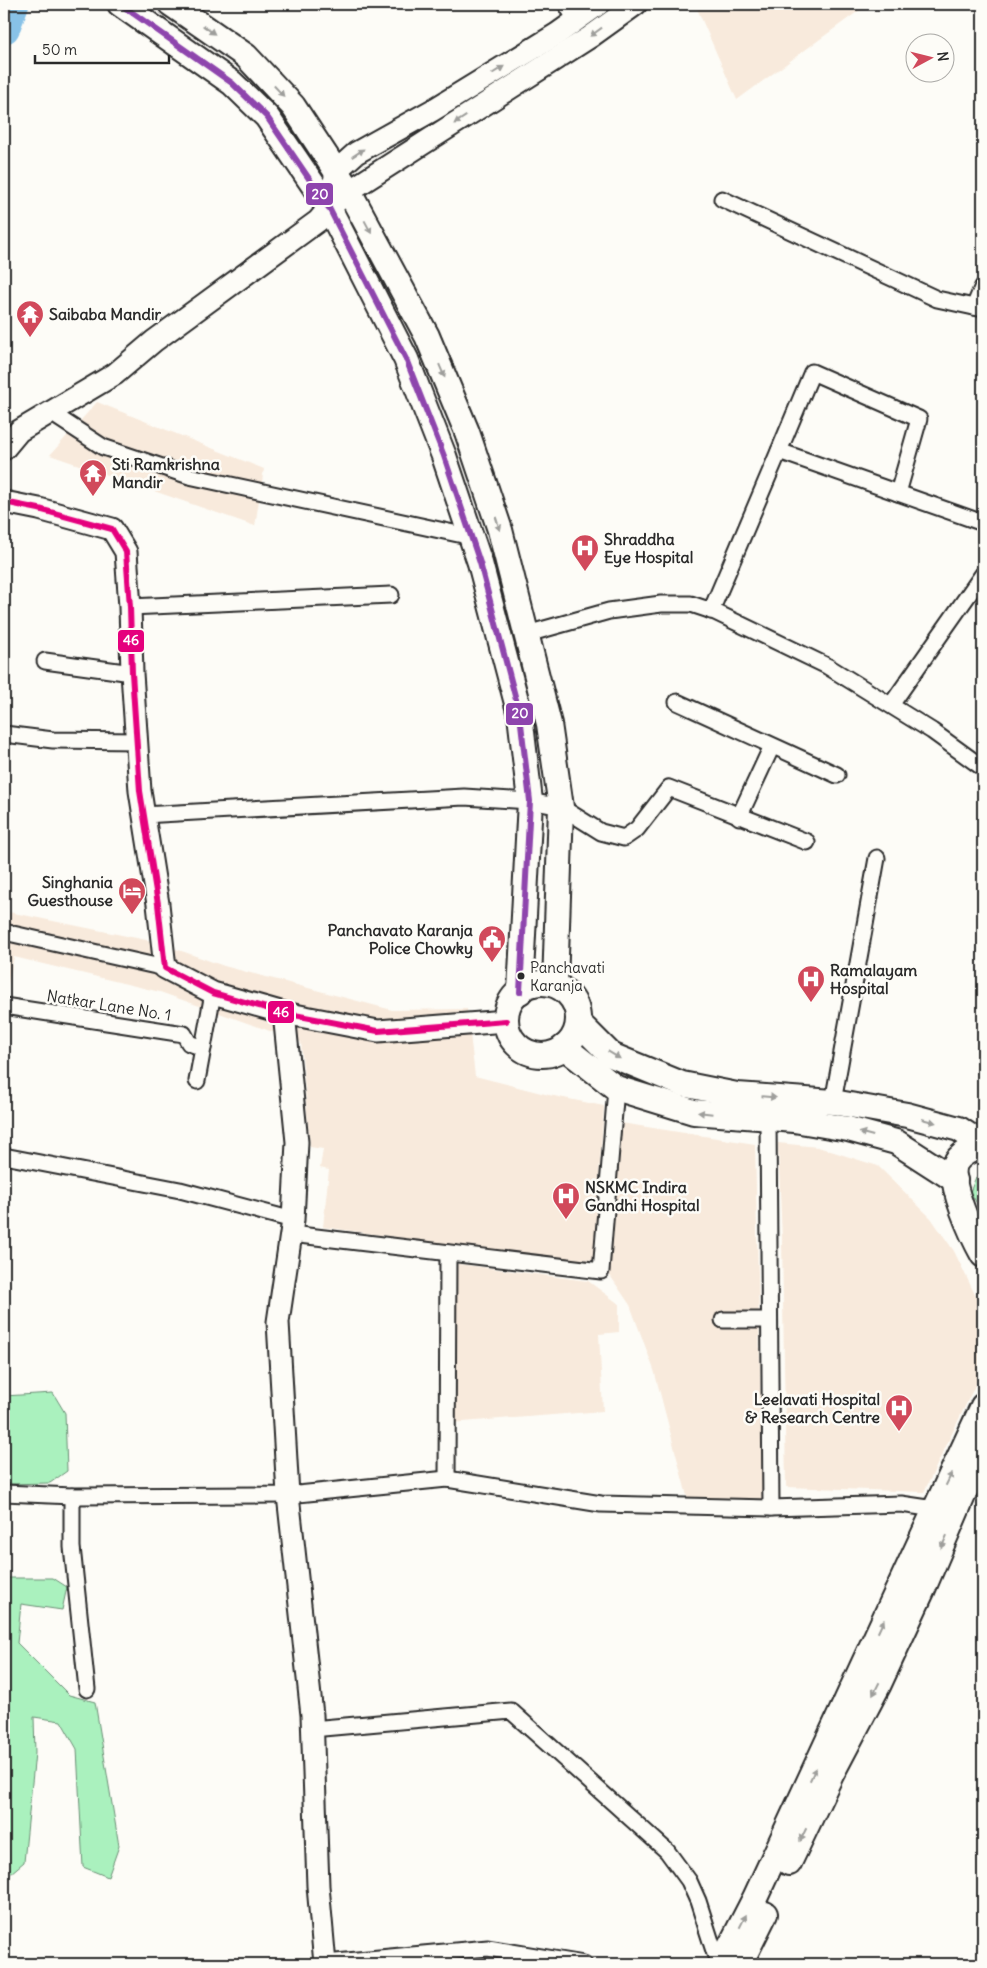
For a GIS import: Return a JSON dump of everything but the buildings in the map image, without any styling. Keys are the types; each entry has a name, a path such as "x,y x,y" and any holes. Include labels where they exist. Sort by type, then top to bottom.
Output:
{"main road":[{"path":"120,4 232,83 268,117 329,208 406,359 444,456 472,537 498,625 520,714 530,801 520,992"},
{"path":"171,4 246,56 293,106 349,191 427,336 467,432 500,530 549,724 561,807 555,985"},
{"path":"544,982 555,985 565,991 573,1000 577,1010 578,1022 575,1034 569,1043 548,1054 536,1055 524,1050 515,1043 508,1033 507,1009 512,998 520,992 532,984 544,982"},
{"path":"578,1022 611,1055 682,1084 737,1094 833,1102 907,1115 959,1129 983,1145"},
{"path":"564,1047 616,1088 694,1112 794,1120 848,1129 896,1142 955,1180"},
{"path":"983,1145 961,1156 955,1165 955,1180 969,1227 983,1255"},
{"path":"727,1963 755,1898 983,1406"},
{"path":"727,1963 831,1776 882,1677 983,1448"}],"street":[{"path":"329,208 336,171 356,153 433,110 571,12 599,4"},
{"path":"4,449 19,431 115,374 154,341 318,221 329,208 349,191 590,37 636,4"},
{"path":"722,199 937,299 979,308 983,286"},
{"path":"711,611 812,372 919,419 898,493"},
{"path":"51,413 103,447 189,476 472,537"},
{"path":"779,450 983,523"},
{"path":"4,502 39,509 112,529 126,552 140,791 158,904 165,968"},
{"path":"891,705 983,574"},
{"path":"130,606 391,595"},
{"path":"527,634 609,611 661,604 691,604 711,611 827,666 891,705 983,768"},
{"path":"45,661 132,673"},
{"path":"677,702 837,775"},
{"path":"4,734 53,740 136,741"},
{"path":"739,817 772,746"},
{"path":"143,815 464,797 530,801 561,807 601,832 624,838 637,830 669,788 807,842"},
{"path":"833,1102 878,858"},
{"path":"4,932 165,968 212,993 284,1013 378,1031 506,1021"},
{"path":"197,1081 212,993"},
{"name":"Natkar Lane No. 1","path":"4,1006 184,1034 189,1043 203,1048"},
{"path":"284,1013 297,1142 292,1227 278,1322 288,1495 312,1729 318,1886 325,1964 488,1948 584,1964"},
{"path":"4,1156 180,1190 292,1227 448,1253 601,1271 616,1088"},
{"path":"768,1119 771,1508"},
{"path":"447,1479 448,1253"},
{"path":"722,1320 769,1320"},
{"path":"4,1493 72,1496 288,1495 447,1479 601,1504 771,1508 901,1504 935,1509"},
{"path":"72,1496 72,1548 87,1689"},
{"path":"312,1729 511,1711 667,1851 689,1881 715,1954 727,1963"}],"shaded area":[{"path":"695,4 868,4 737,100"},
{"path":"97,402 264,469 255,526 50,455"},
{"path":"4,911 156,942 224,966 392,1010 467,1009 475,1076 549,1095 604,1106 593,1260 533,1256 323,1227 329,1170 320,1168 323,1149 310,1147 301,1042 160,992 14,957 5,996"},
{"path":"621,1123 755,1144 763,1499 688,1500 654,1370 630,1305 609,1274"},
{"path":"778,1143 818,1147 878,1166 931,1218 954,1251 982,1309 981,1373 924,1492 786,1487 782,1239"},
{"path":"450,1263 588,1281 619,1304 619,1332 599,1334 603,1411 450,1423"}],"green space":[{"path":"983,1176 983,1213 970,1192 976,1177"},
{"path":"53,1393 65,1413 67,1471 50,1483 4,1484 4,1396"},
{"path":"4,1578 53,1578 67,1587 62,1610 21,1604 17,1643 69,1695 95,1702 119,1846 108,1877 83,1867 77,1749 61,1721 34,1717 35,1753 24,1862 4,1879"}],"waterway":[{"path":"4,28 13,4"}],"transit line":[{"name":"20","path":"120,4 232,83 267,117 329,208 406,359 444,456 480,563 520,715 530,801 520,992"},
{"name":"46","path":"4,502 39,509 112,529 126,552 140,791 158,904 165,968 213,993 284,1013 378,1031 506,1021"}],"place":[{"name":"Saibaba Mandir","path":"30,338"},
{"name":"Sti Ramkrishna Mandir","path":"93,497"},
{"name":"Shraddha Eye Hospital","path":"585,572"},
{"name":"Singhania Guesthouse","path":"132,915"},
{"name":"Panchavato Karanja Police Chowky","path":"492,963"},
{"name":"Panchavati Karanja","path":"521,976"},
{"name":"Ramalayam Hospital","path":"811,1003"},
{"name":"NSKMC Indira Gandhi Hospital","path":"566,1220"},
{"name":"Leelavati Hospital & Research Centre","path":"899,1432"}]}
